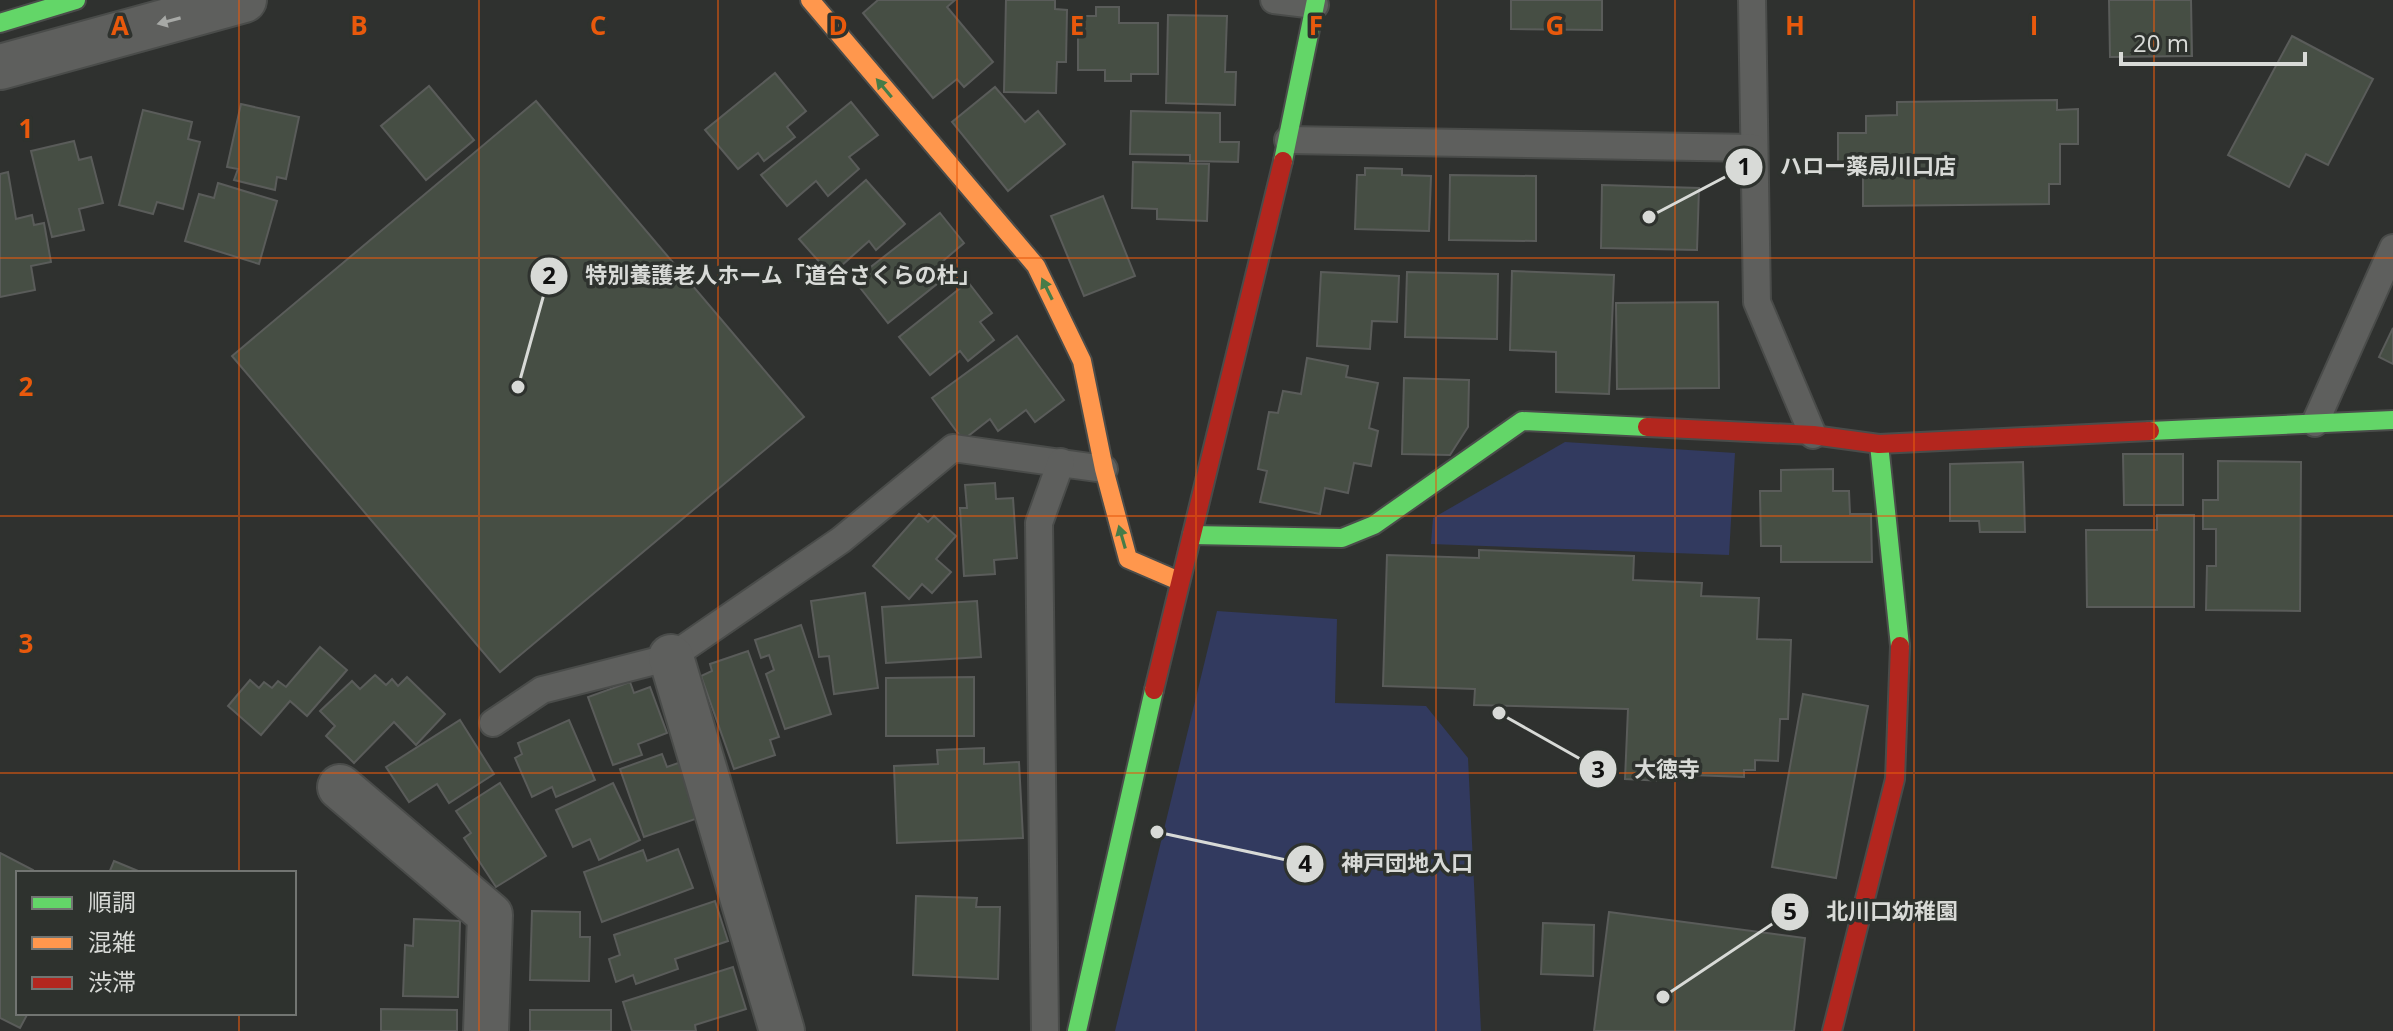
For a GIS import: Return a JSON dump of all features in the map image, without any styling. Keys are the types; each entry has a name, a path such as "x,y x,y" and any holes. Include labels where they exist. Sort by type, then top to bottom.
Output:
{"street":[{"path":"0,23 76,0"},
{"path":"0,67 244,0"},
{"path":"810,0 1036,266 1082,361 1104,469 1128,559 1179,581"},
{"path":"1077,1031 1179,581 1288,140 1315,2"},
{"path":"1192,535 1342,538 1374,525 1522,421 1813,435 1879,444 2393,420"},
{"path":"1832,1031 1895,779 1901,660 1879,444"},
{"path":"671,657 782,1031"},
{"path":"340,787 490,915 486,1031"}],"lane":[{"path":"1274,0 1315,2"},
{"path":"1752,0 1757,302 1813,435"},
{"path":"1288,140 1754,148"},
{"path":"2315,423 2393,248"},
{"path":"493,723 542,690 671,657 841,540 953,448 1104,469"},
{"path":"1045,1031 1039,523 1061,462"}],"shaded area":[{"path":"1565,442 1735,453 1729,555 1431,544 1433,518"},
{"path":"1217,611 1337,619 1335,703 1426,706 1468,758 1481,1031 1115,1031"}],"building":[{"path":"878,0 955,0 947,7 993,62 964,87 957,79 933,98 863,13"},
{"path":"1006,0 1055,0 1055,9 1067,10 1066,62 1057,62 1056,93 1004,92"},
{"path":"1511,0 1602,0 1602,30 1511,29"},
{"path":"2109,0 2191,0 2192,56 2110,57"},
{"path":"1096,7 1119,7 1119,23 1158,23 1158,74 1131,74 1131,81 1105,81 1105,70 1078,70 1078,16 1096,16"},
{"path":"1168,15 1227,16 1225,72 1236,72 1235,105 1166,103"},
{"path":"2292,36 2373,79 2328,165 2306,154 2289,187 2228,155"},
{"path":"775,73 806,111 787,127 795,137 764,161 758,153 738,169 705,130"},
{"path":"429,86 474,140 426,180 381,126"},
{"path":"995,87 1025,122 1038,111 1065,144 1008,191 952,122"},
{"path":"2057,100 2057,110 2078,109 2078,144 2060,144 2060,184 2049,184 2049,204 1863,206 1863,163 1838,163 1838,133 1866,133 1866,116 1897,115 1897,102"},
{"path":"536,101 804,417 500,672 232,356"},
{"path":"851,102 878,135 849,157 859,169 828,196 816,181 787,206 761,175"},
{"path":"241,104 299,117 286,179 277,177 275,190 234,180 238,169 227,167"},
{"path":"143,110 192,122 188,139 200,142 183,209 157,202 153,214 119,205"},
{"path":"1131,111 1220,113 1220,142 1239,142 1238,162 1190,161 1190,155 1130,154"},
{"path":"74,141 79,160 91,157 103,203 79,209 84,230 52,237 31,151"},
{"path":"1133,162 1209,164 1207,221 1157,219 1157,209 1132,208"},
{"path":"1365,168 1402,169 1402,175 1431,176 1429,231 1355,229 1357,175 1365,175"},
{"path":"8,172 16,219 32,215 34,225 44,223 51,262 31,266 35,290 0,297 0,174"},
{"path":"1450,175 1536,176 1536,241 1449,240"},
{"path":"866,180 905,224 876,250 869,241 831,275 799,239"},
{"path":"218,183 277,201 259,264 185,241 199,194 214,198"},
{"path":"1602,185 1699,188 1697,250 1601,248"},
{"path":"1103,196 1135,276 1084,296 1051,216"},
{"path":"940,213 964,243 943,261 952,272 888,323 854,280"},
{"path":"1512,271 1614,275 1609,394 1556,392 1556,352 1510,350"},
{"path":"1321,272 1399,276 1397,322 1372,321 1370,349 1317,346"},
{"path":"1407,272 1498,274 1497,339 1405,337"},
{"path":"968,282 992,313 980,322 994,340 968,361 960,351 930,375 899,337"},
{"path":"1718,302 1719,388 1617,389 1616,303"},
{"path":"2393,328 2393,364 2379,357"},
{"path":"1017,336 1064,400 1035,422 1026,410 998,431 990,419 963,440 932,398"},
{"path":"1307,358 1348,366 1346,377 1378,383 1369,428 1378,431 1371,466 1354,463 1348,493 1325,488 1320,514 1260,502 1267,471 1258,469 1269,412 1278,413 1283,391 1301,394"},
{"path":"1404,378 1469,380 1468,427 1450,455 1402,454"},
{"path":"2123,454 2183,454 2183,505 2124,505"},
{"path":"2218,461 2301,462 2300,611 2206,610 2207,566 2216,566 2216,529 2203,529 2203,500 2218,500"},
{"path":"2023,462 2025,532 1980,532 1979,521 1950,521 1950,464"},
{"path":"1833,469 1833,491 1849,491 1850,514 1871,514 1872,562 1781,562 1781,546 1761,546 1760,491 1781,491 1781,470"},
{"path":"995,483 996,499 1013,498 1017,558 994,560 995,574 964,576 960,508 967,508 965,485"},
{"path":"919,514 928,522 934,516 956,536 936,559 951,572 932,593 922,584 909,599 873,566"},
{"path":"2157,515 2194,515 2194,607 2087,607 2086,530 2157,530"},
{"path":"1479,550 1634,556 1633,580 1702,583 1701,596 1759,598 1757,639 1791,640 1788,719 1780,719 1778,761 1755,760 1755,770 1744,770 1744,777 1664,774 1664,781 1625,779 1628,709 1474,705 1475,689 1383,686 1387,555 1479,558"},
{"path":"865,593 878,688 834,694 829,656 819,657 811,601"},
{"path":"977,601 981,657 886,663 882,607"},
{"path":"801,625 831,714 785,729 766,674 774,670 769,655 761,658 755,640"},
{"path":"320,647 347,670 307,716 290,701 261,735 228,706 250,680 259,688 264,682 272,688 278,681 286,687"},
{"path":"748,651 779,737 770,740 775,755 734,769 701,676 712,671 710,664"},
{"path":"375,675 386,685 392,679 398,686 407,677 445,714 416,745 394,722 354,763 326,736 335,726 320,711 352,681 360,689"},
{"path":"974,677 974,736 886,736 886,678"},
{"path":"630,682 634,693 650,687 667,733 638,744 642,755 613,765 588,697"},
{"path":"1803,694 1868,706 1836,878 1772,867"},
{"path":"460,720 494,774 449,803 437,784 409,802 386,767"},
{"path":"569,720 595,780 556,797 552,787 532,797 515,758 522,754 518,743"},
{"path":"984,748 984,764 1019,762 1023,838 897,843 894,766 938,764 937,750"},
{"path":"662,754 667,767 681,762 701,817 644,837 620,769"},
{"path":"500,783 546,856 496,887 464,838 471,833 456,811"},
{"path":"613,783 640,840 599,860 590,839 573,847 556,810"},
{"path":"678,849 693,888 602,922 584,872 643,850 647,861"},
{"path":"0,853 33,870 16,871 16,1015 27,1015 20,1028 0,1018"},
{"path":"114,861 138,871 110,871"},
{"path":"916,896 977,898 976,907 1000,907 998,979 913,975"},
{"path":"715,901 728,941 675,959 678,969 636,984 633,975 616,982 609,959 620,955 614,935"},
{"path":"532,911 580,912 580,937 590,937 589,981 530,980"},
{"path":"1609,912 1805,938 1794,1031 1594,1031"},
{"path":"414,919 460,921 458,997 403,996 405,945 413,946"},
{"path":"1543,923 1594,925 1593,976 1541,974"},
{"path":"733,967 746,1009 695,1025 696,1031 632,1031 623,1002"},
{"path":"381,1009 457,1010 457,1031 381,1031"},
{"path":"530,1010 611,1010 611,1031 530,1031"}],"traffic: fast":[{"path":"0,23 76,0"},
{"path":"1283,161 1316,0"},
{"path":"2150,431 2393,420"},
{"path":"1192,535 1342,538 1374,525 1522,421 1647,427"},
{"path":"1879,444 1900,646"},
{"path":"1077,1031 1154,690"}],"traffic: slow":[{"path":"810,0 1036,266 1082,361 1104,469 1128,559 1179,581"}],"traffic: jam":[{"path":"1154,690 1283,161"},
{"path":"1647,427 1813,435 1879,444 2150,431"},
{"path":"1832,1031 1895,779 1900,646"}],"place":[{"name":"ハロー薬局川口店","path":"1649,217"},
{"name":"特別養護老人ホーム「道合さくらの杜」","path":"518,387"},
{"name":"大徳寺","path":"1499,713"},
{"name":"神戸団地入口","path":"1157,832"},
{"name":"北川口幼稚園","path":"1663,997"}]}
